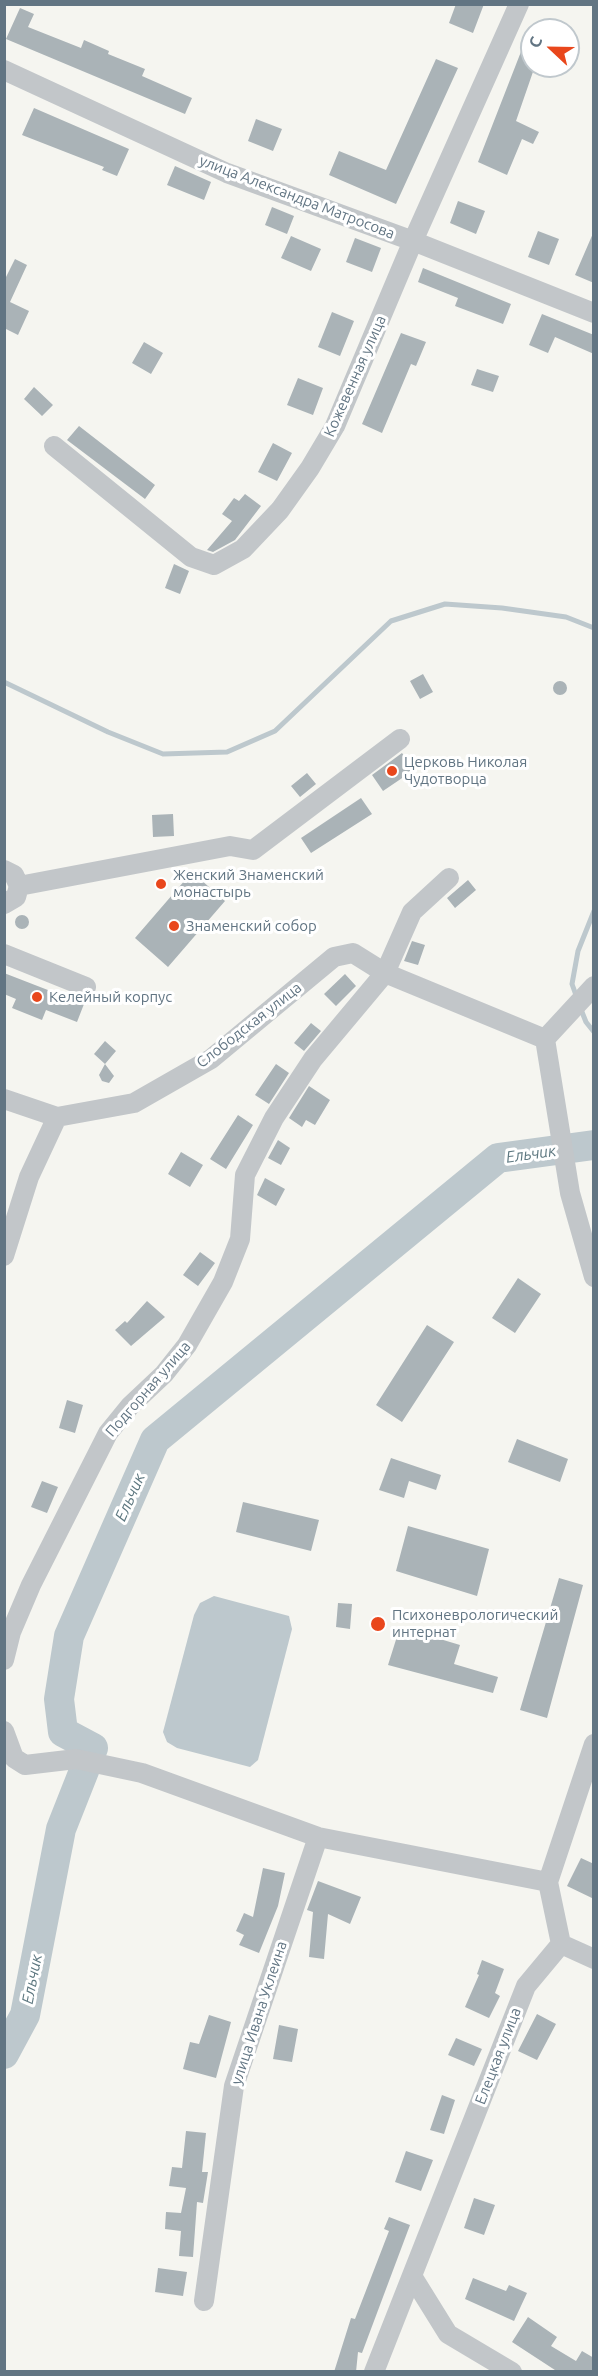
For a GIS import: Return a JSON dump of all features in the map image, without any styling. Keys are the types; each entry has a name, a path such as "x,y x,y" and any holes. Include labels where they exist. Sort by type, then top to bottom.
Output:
{"street":[{"name":"Кожевенная улица","path":"54,446 191,557 214,565 243,549 280,510 310,468 334,426 519,4"},
{"name":"улица Александра Матросова","path":"4,70 227,173 413,242 594,313"},
{"path":"19,886 230,846 253,850 400,739"},
{"path":"4,870 14,875 19,886 16,897 4,904"},
{"name":"Подгорная улица","path":"4,1660 11,1632 31,1585 96,1453 130,1406 164,1374 188,1345 223,1282 240,1239 245,1175 274,1118 314,1059 386,973 412,912 449,878"},
{"name":"Слободская улица","path":"4,1099 57,1117 134,1103 211,1059 334,957 353,952 386,973"},
{"path":"4,954 86,987"},
{"path":"386,973 545,1039"},
{"path":"545,1039 590,988"},
{"path":"545,1039 570,1193 594,1277"},
{"path":"4,1256 8,1251 29,1177 57,1117"},
{"path":"4,1731 14,1758 25,1764 54,1764 76,1759 141,1773 318,1837 548,1882"},
{"path":"594,1743 548,1882 561,1944 594,1959"},
{"name":"улица Ивана Уклеина","path":"204,2301 234,2086 318,1837"},
{"name":"Елецкая улица","path":"374,2372 526,1986 561,1944"},
{"path":"412,2276 448,2334 513,2372"}],"shaded area":[{"path":"214,1596 289,1616 292,1629 258,1760 250,1767 177,1748 167,1742 163,1732 194,1615 200,1603"}],"building":[{"path":"456,4 484,4 473,33 449,23"},
{"path":"20,8 34,14 28,27 81,48 84,40 109,51 108,54 145,69 142,76 192,98 185,114 6,39"},
{"path":"520,54 520,78 531,78 516,121 539,132 533,144 522,139 507,175 478,162"},
{"path":"436,59 458,68 396,204 329,175 339,151 386,170"},
{"path":"34,108 129,149 117,176 102,170 104,167 22,135"},
{"path":"256,119 282,129 273,151 248,141"},
{"path":"175,166 211,182 204,200 167,185"},
{"path":"458,201 485,211 476,234 450,223"},
{"path":"272,207 294,216 287,234 265,225"},
{"path":"538,231 559,239 549,265 528,257"},
{"path":"594,231 594,283 575,275"},
{"path":"291,236 321,249 311,271 281,258"},
{"path":"355,238 381,248 372,272 346,262"},
{"path":"15,259 27,265 10,302 29,311 18,335 4,328 4,281"},
{"path":"423,268 511,304 503,324 455,306 458,298 418,282"},
{"path":"332,312 354,321 340,356 318,347"},
{"path":"542,314 594,335 594,354 555,337 548,353 529,345"},
{"path":"401,333 426,342 416,366 411,364 382,433 362,424"},
{"path":"144,342 163,353 151,374 132,363"},
{"path":"477,369 499,376 493,392 471,385"},
{"path":"298,378 323,388 313,415 287,405"},
{"path":"34,387 53,405 42,416 24,399"},
{"path":"79,426 155,485 145,499 67,440"},
{"path":"273,443 292,453 277,481 258,472"},
{"path":"245,494 261,506 235,540 213,552 207,550 232,521 222,514 234,498 239,501"},
{"path":"174,564 189,571 180,594 165,588"},
{"path":"423,674 433,692 420,699 410,681"},
{"path":"560,681 565,683 567,688 565,693 560,695 555,693 553,688 555,683"},
{"name":"Церковь Николая Чудотворца","path":"402,753 414,770 383,791 372,775"},
{"path":"307,773 316,784 300,797 291,786"},
{"path":"361,798 372,814 311,853 301,838"},
{"path":"173,814 174,836 153,837 152,815"},
{"name":"Знаменский собор","path":"192,872 225,901 168,967 135,938"},
{"path":"468,880 476,890 455,908 447,898"},
{"path":"19,915 25,915 29,922 25,929 19,929 15,925 15,919"},
{"path":"412,941 425,945 418,965 404,961"},
{"name":"Келейный корпус","path":"4,973 84,1004 77,1022 46,1010 42,1020 12,1008 16,999 4,994"},
{"path":"345,974 356,986 336,1006 324,994"},
{"path":"311,1023 321,1031 304,1051 294,1043"},
{"path":"105,1041 116,1051 105,1064 94,1054"},
{"path":"105,1064 114,1076 109,1083 102,1081 99,1075"},
{"path":"276,1064 289,1073 269,1104 255,1095"},
{"path":"309,1086 330,1100 315,1125 306,1120 302,1127 289,1118"},
{"path":"238,1115 253,1125 226,1169 210,1159"},
{"path":"278,1140 290,1148 281,1165 268,1158"},
{"path":"181,1152 203,1165 190,1187 168,1174"},
{"path":"265,1178 285,1189 276,1206 257,1195"},
{"path":"200,1252 215,1263 198,1286 183,1275"},
{"path":"518,1278 541,1294 515,1333 492,1318"},
{"path":"147,1301 165,1317 131,1346 115,1330 125,1321 127,1323"},
{"path":"427,1325 454,1342 402,1422 376,1405"},
{"path":"67,1400 83,1405 75,1433 59,1428"},
{"path":"517,1439 568,1459 560,1482 508,1462"},
{"path":"391,1458 441,1475 436,1490 409,1481 404,1498 379,1490"},
{"path":"42,1481 58,1487 47,1513 31,1507"},
{"path":"243,1502 319,1520 311,1551 236,1532"},
{"path":"408,1526 489,1549 477,1596 396,1571"},
{"path":"559,1578 583,1585 547,1718 520,1710"},
{"path":"338,1603 352,1604 350,1629 336,1627"},
{"path":"400,1627 460,1645 454,1664 498,1677 493,1693 388,1665"},
{"path":"581,1858 594,1864 594,1899 567,1886"},
{"path":"263,1868 285,1873 278,1906 259,1953 239,1945 244,1935 236,1931 244,1913 253,1917"},
{"path":"318,1881 361,1897 350,1924 328,1914 324,1959 309,1957 313,1912 307,1910"},
{"path":"482,1960 504,1969 495,1993 500,1996 489,2018 465,2007 479,1975 477,1974"},
{"path":"537,2014 556,2024 537,2060 518,2051"},
{"path":"209,2015 231,2022 216,2078 183,2069 190,2042 199,2044"},
{"path":"279,2025 298,2029 292,2062 273,2059"},
{"path":"456,2038 482,2049 474,2066 448,2055"},
{"path":"442,2095 455,2100 444,2134 430,2130"},
{"path":"186,2131 206,2133 202,2172 208,2172 203,2203 197,2202 193,2257 179,2256 181,2231 165,2229 166,2212 181,2213 186,2188 169,2186 172,2167 182,2168"},
{"path":"406,2151 433,2160 421,2191 395,2182"},
{"path":"474,2198 495,2205 484,2235 464,2228"},
{"path":"389,2217 410,2225 362,2353 358,2352 356,2372 334,2372 351,2318 355,2319 389,2231 384,2229"},
{"path":"158,2268 187,2272 183,2296 155,2292"},
{"path":"473,2278 506,2291 509,2285 527,2293 514,2321 465,2299"},
{"path":"528,2317 557,2337 551,2346 576,2361 582,2351 594,2358 594,2372 558,2372 512,2342"}],"waterway":[{"path":"4,682 108,732 163,754 227,752 275,731 391,621 445,604 502,608 566,617 594,628"},
{"path":"577,998 572,984 578,951 594,911"},
{"path":"580,1007 586,1022 594,1032"},
{"name":"Ельчик","path":"4,2054 25,2015 61,1829 93,1748 63,1732 59,1699 69,1636 155,1440 498,1158 594,1145"}],"place":[{"name":"Церковь Николая Чудотворца","path":"392,771"},
{"name":"Женский Знаменский монастырь","path":"161,884"},
{"name":"Знаменский собор","path":"174,926"},
{"name":"Келейный корпус","path":"37,997"},
{"name":"Психоневрологический интернат","path":"378,1624"}]}
